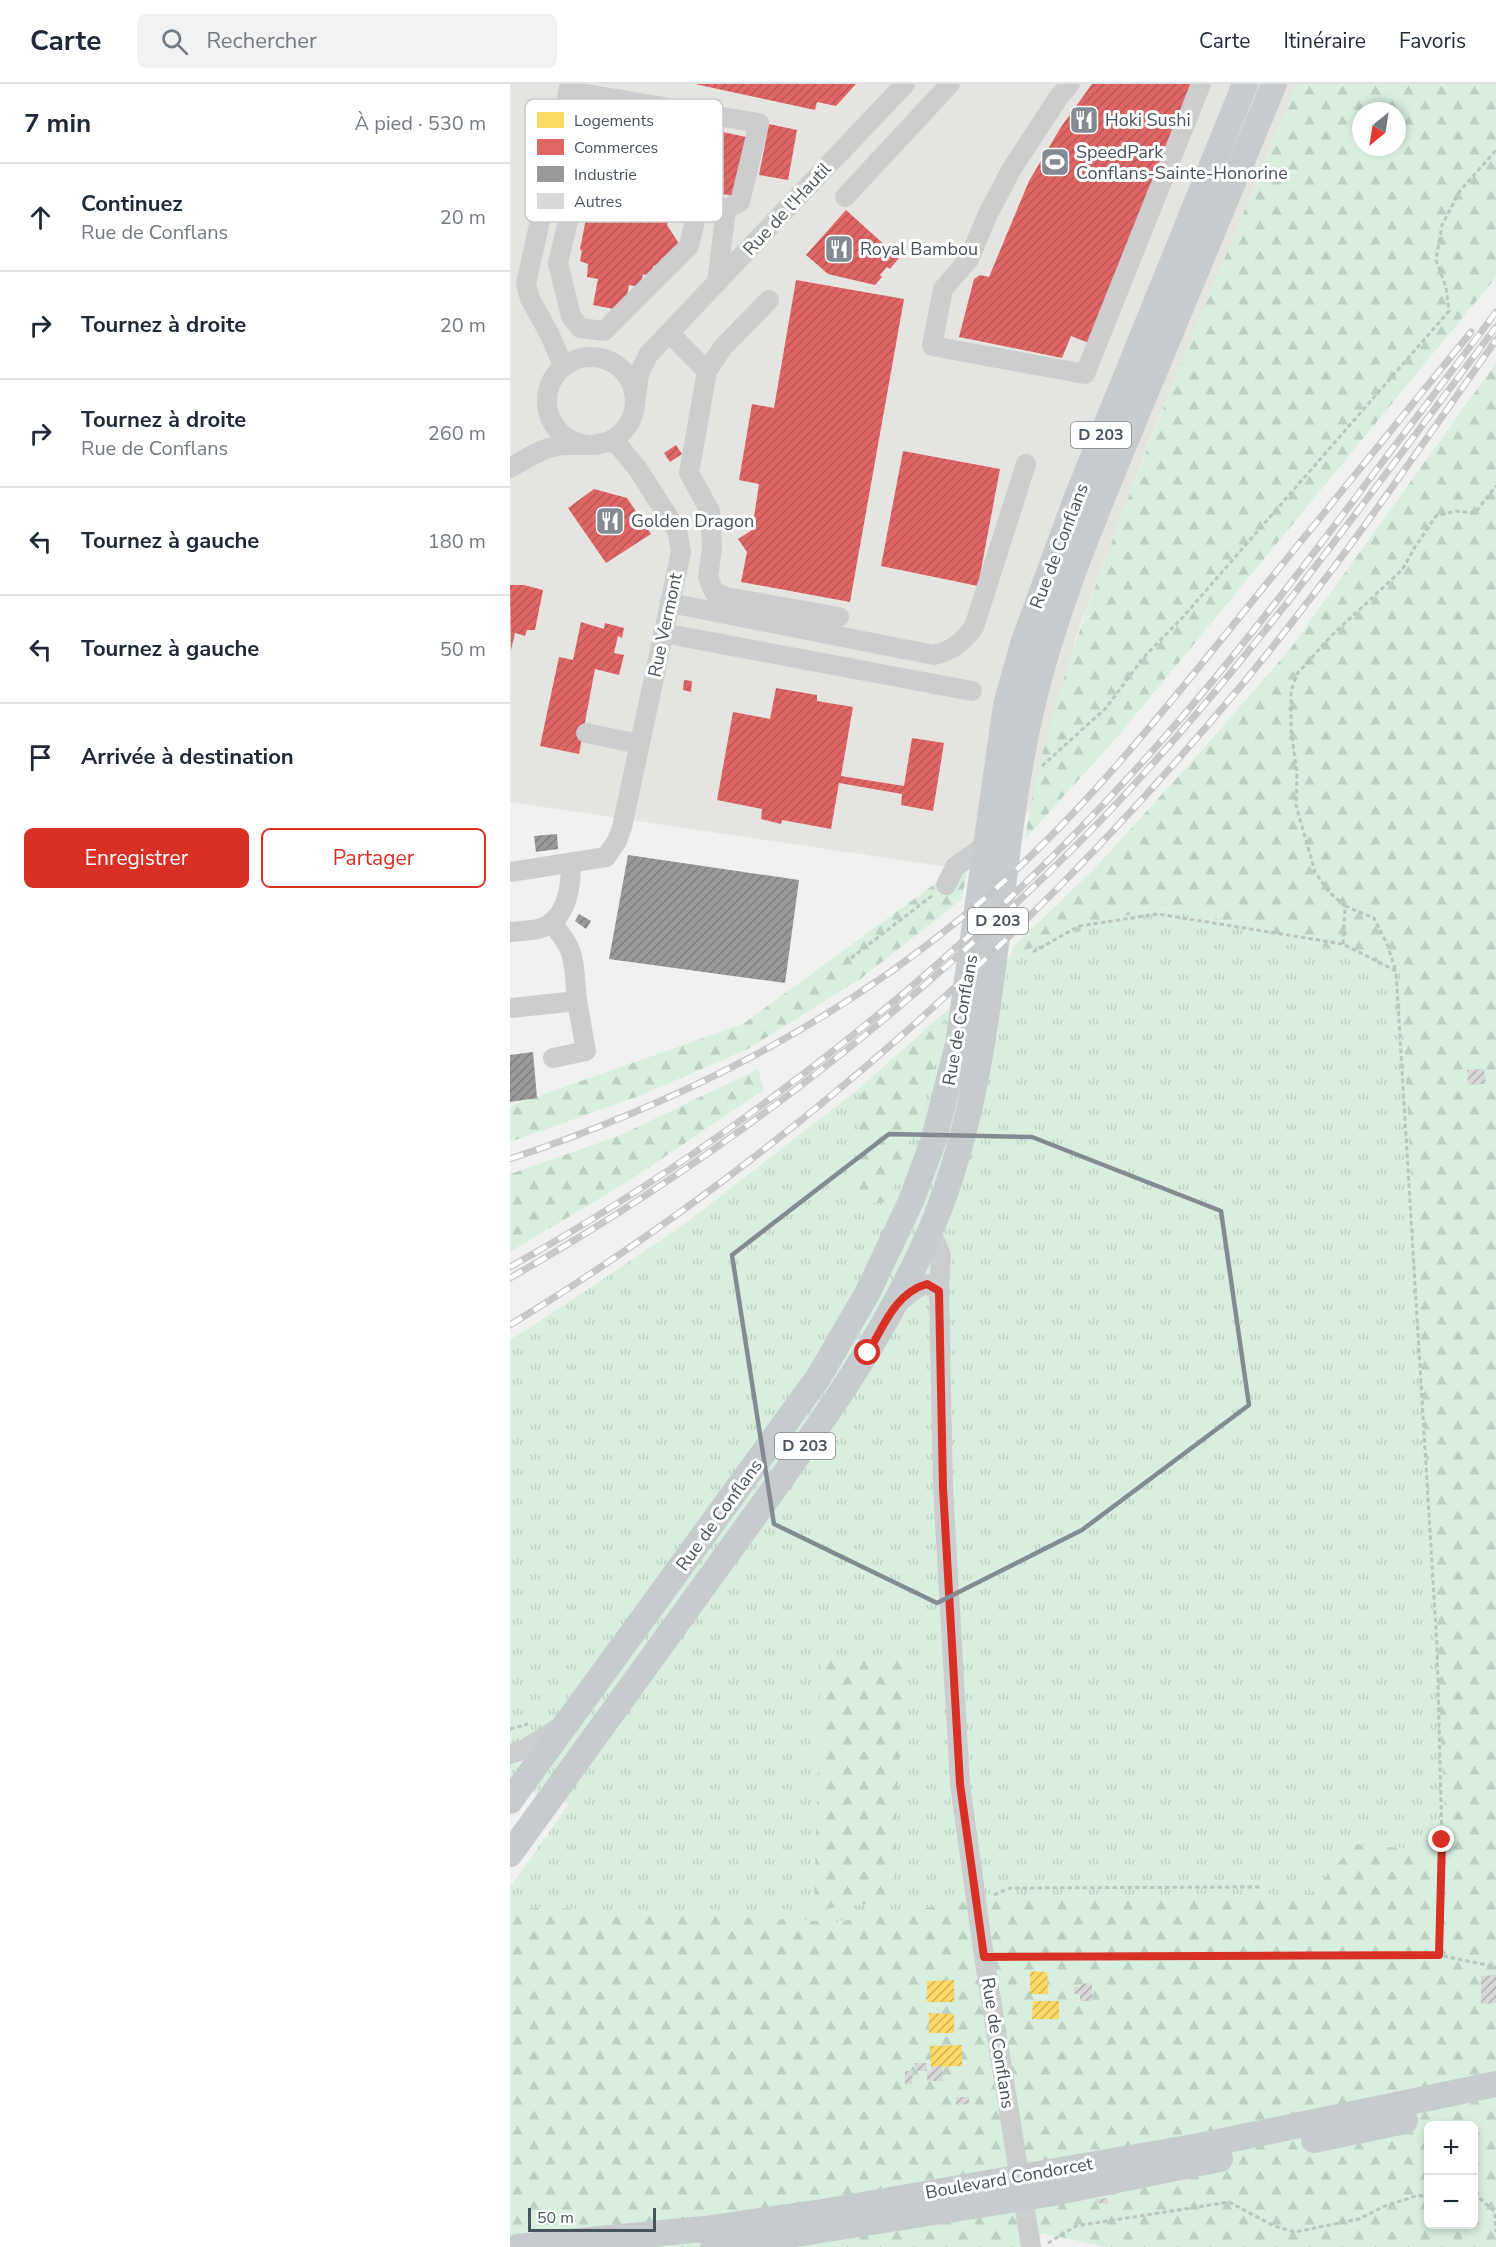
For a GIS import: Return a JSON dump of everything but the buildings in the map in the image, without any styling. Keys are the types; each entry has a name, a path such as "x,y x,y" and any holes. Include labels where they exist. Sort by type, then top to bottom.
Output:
{"main road":[{"name":"Rue de Conflans","path":"510,1854 832,1408 868,1353 893,1308 930,1230 953,1169 971,1105 989,986 1006,705 1037,603 1124,377 1245,84"},
{"name":"Rue de Conflans","path":"510,1801 798,1406 853,1322 898,1233 923,1171 951,1076 966,998 982,874 997,850 1018,776 1041,668 1072,575 1274,84"},
{"name":"Boulevard Condorcet","path":"517,2247 704,2229 822,2212 1199,2146 1496,2084"},
{"name":"Boulevard Condorcet","path":"713,2247 1048,2194 1496,2102"}],"street":[{"name":"Rue de l'Hautil","path":"635,404 639,374 648,355 905,84"},
{"path":"845,198 950,84"},
{"path":"1070,84 1058,98 1011,170 988,214 969,259 943,289 932,346 1085,374 1201,84"},
{"path":"569,88 629,99"},
{"path":"879,112 905,133"},
{"path":"723,116 759,123 740,202 723,208"},
{"path":"717,283 726,209"},
{"path":"539,222 526,284 530,299 550,335 563,366"},
{"path":"568,222 558,263 571,316 580,328 604,331 689,246 695,222"},
{"path":"769,300 723,347 707,371 689,473 710,511 712,547 708,577 714,592 726,597 839,617"},
{"name":"Rue de l'Hautil","path":"593,356 631,358 644,352 669,333"},
{"path":"669,333 707,371"},
{"path":"510,468 558,444 585,446 600,445 614,440 625,430 632,418 635,404 634,390 628,377 613,363 593,356 572,360 563,366 553,377 547,391 546,406 559,433 572,442 585,446"},
{"path":"530,457 546,437 549,416"},
{"name":"Rue Vermont","path":"571,863 606,857 617,842 681,552 677,530 637,468 614,440"},
{"path":"670,603 934,655 951,651 963,642 974,627 1026,464"},
{"path":"663,633 972,691"},
{"path":"586,733 639,744"},
{"path":"946,885 955,867 997,850"},
{"path":"510,872 571,863 571,885 566,904 560,914 551,923 539,929 510,932"},
{"path":"551,923 564,937 572,952 576,1001 586,1052 553,1058"},
{"path":"510,1008 576,1001"},
{"name":"Rue de Conflans","path":"930,1230 941,1255 942,1272 939,1291 943,1488 960,1784 984,1957 1033,2243"},
{"path":"893,1308 920,1286 927,1284 939,1291"},
{"path":"510,1754 525,1749 567,1723"}],"path":[{"path":"1018,776 1045,765 1106,708 1143,658 1199,599 1449,311 1446,287 1436,260 1442,225 1460,191 1496,150"},
{"path":"1439,1955 1442,1840 1437,1646 1396,972 1387,944 1374,918 1345,906 1329,892 1315,872 1296,805 1297,772 1291,731 1291,691 1297,674 1332,635 1402,570 1414,547 1436,516 1456,511 1475,513 1496,486"},
{"path":"851,958 946,885"},
{"path":"1343,944 1345,906"},
{"path":"1033,952 1079,926 1158,914 1343,944 1396,972"},
{"path":"510,1729 532,1723"},
{"path":"977,1903 1010,1888 1261,1887"},
{"path":"984,1957 1439,1955 1496,1967"},
{"path":"1033,2243 1076,2226 1229,2202 1274,2226 1295,2232 1359,2219 1385,2206 1424,2195"},
{"path":"1478,2197 1496,2212 1496,2232"}],"highlighted area":[{"path":"889,1134 1032,1137 1221,1211 1249,1405 1082,1530 937,1603 774,1524 732,1255"}],"shaded area":[{"path":"510,84 1297,84 1153,432 1077,634 1030,810 948,867 510,802"}],"green space":[{"path":"1297,84 1496,84 1496,277 1119,735 1025,839 1032,798 1053,716 1092,596 1163,408"},
{"path":"1496,363 1496,2247 1106,2247 1041,2233 1040,2247 510,2247 510,1913 540,1907 836,1922 1000,1896 1311,1894 1355,1844 1447,1852 1400,968 1163,903 1011,955 1013,947 1094,869 1290,649"},
{"path":"972,850 961,900 860,979 748,1049 639,1096 510,1142 510,1106 743,1024 940,880"},
{"path":"1163,903 1400,968 1447,1852 1355,1844 1312,1894 1000,1896 836,1922 541,1907 510,1913 510,1887 569,1804 510,1785 510,1340 687,1222 861,1087 861,1117 887,1202 932,1076 946,1011 1011,955"},
{"path":"946,1011 932,1076 887,1202 854,1205 861,1087"},
{"path":"758,1069 764,1090 627,1182 510,1252 510,1174 621,1135"},
{"path":"821,1658 904,1660 892,1901 814,1910"}],"railway":[{"path":"510,1267 600,1214 688,1157 774,1096 858,1031 939,963 1017,891 1091,817 1162,740 1217,675 1297,575 1496,312"},
{"path":"510,1278 570,1243 687,1168 799,1087 907,1000 985,932 1057,864 1126,794 1239,662 1326,552 1496,327"},
{"path":"510,1159 631,1114 746,1060 802,1029 909,959 1000,885 1076,811 1146,732 1471,332"},
{"path":"510,1325 613,1259 713,1188 810,1113 904,1033 995,950 1082,864 1165,774 1278,640 1374,513 1496,340"}],"place":[{"name":"Hoki Sushi","path":"1084,120"},
{"name":"SpeedPark Conflans-Sainte-Honorine","path":"1055,162"},
{"name":"Royal Bambou","path":"839,249"},
{"name":"Golden Dragon","path":"610,521"}],"route":[{"path":"868,1353 893,1308 900,1301 915,1289 927,1284 939,1291 943,1488 960,1784 984,1957 1439,1955 1442,1840"}]}
